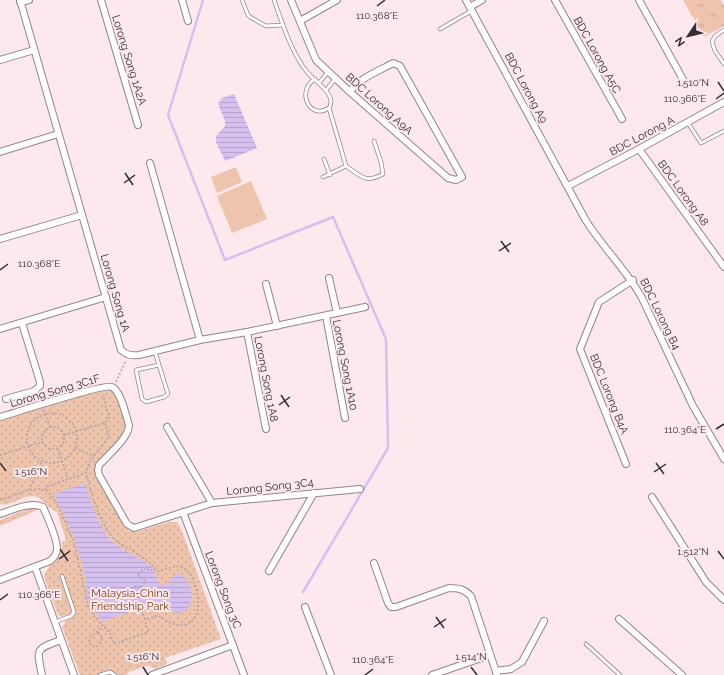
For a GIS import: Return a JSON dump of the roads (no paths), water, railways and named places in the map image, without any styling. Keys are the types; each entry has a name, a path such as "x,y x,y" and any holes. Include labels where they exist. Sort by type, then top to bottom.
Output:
{"street":[{"path":"20,1 29,0"},
{"name":"Lorong Song 1A2A","path":"101,0 138,125"},
{"path":"182,0 188,21"},
{"name":"BDC Lorong A9A","path":"291,0 316,60 335,79 448,178 456,180 461,179 462,175 400,66 393,63 354,86 350,92"},
{"path":"300,21 337,0"},
{"name":"BDC Lorong A9","path":"466,0 568,186"},
{"path":"471,9 482,0"},
{"name":"BDC Lorong A5C","path":"555,0 622,119"},
{"path":"639,0 685,83"},
{"name":"Lorong Song 1A","path":"20,1 121,350 132,356 155,352"},
{"path":"0,60 34,50"},
{"name":"BDC Lorong A","path":"568,186 724,102"},
{"path":"0,152 58,134"},
{"name":"BDC Lorong A8","path":"639,149 724,267"},
{"path":"150,163 200,340"},
{"name":"BDC Lorong B4","path":"568,186 595,235 633,280 693,406 724,459"},
{"path":"0,239 82,215"},
{"path":"329,278 337,313"},
{"name":"BDC Lorong B4A","path":"626,464 580,349 599,302 633,280"},
{"path":"266,284 277,326"},
{"path":"0,329 106,298"},
{"path":"155,352 200,340 247,332 366,307"},
{"name":"Lorong Song 1A10","path":"326,316 345,418"},
{"path":"6,399 34,391 40,386 22,322"},
{"name":"Lorong Song 1A8","path":"247,332 266,429"},
{"name":"Lorong Song 3C1F","path":"0,417 90,390 108,386 114,388 119,394 129,429 124,438 99,465 99,475 127,524 134,528 183,512"},
{"path":"167,427 212,503"},
{"name":"Lorong Song 3C4","path":"183,512 212,503 360,489"},
{"path":"269,571 314,493"},
{"path":"652,497 706,582 724,600"},
{"path":"0,514 38,504 42,507 56,543 57,550 55,557 50,561 0,580"},
{"name":"Lorong Song 3C","path":"183,512 244,675"},
{"path":"374,563 388,602 392,607 396,607 449,588 458,588 465,591 470,596 496,673 511,669 522,662 544,621"},
{"path":"35,567 74,675"},
{"path":"305,607 331,675"},
{"path":"619,619 682,675"},
{"path":"42,675 38,653 39,650 43,646 61,640"},
{"path":"152,675 233,645"},
{"path":"432,675 490,655"}],"lane":[{"path":"242,0 250,17 266,26 283,25"},
{"path":"274,0 283,25 301,63 308,74 319,83 326,90 331,105 320,112 315,111 310,106 306,98 306,89 308,84 315,80"},
{"path":"440,29 471,9"},
{"path":"724,30 715,36 712,42 715,51 724,64"},
{"path":"319,83 328,72"},
{"path":"326,90 335,79"},
{"path":"328,108 346,166 365,180 374,179 382,174 381,162 374,141"},
{"path":"688,122 701,143 724,130"},
{"path":"324,159 330,175"},
{"path":"323,177 330,175 346,166"},
{"path":"155,352 168,394 164,398 146,402 142,399 136,370 138,368 159,365"},
{"path":"55,622 71,616 74,612 62,576"},
{"path":"586,644 620,675"},
{"path":"100,675 110,672 115,675"}],"waterway":[{"path":"203,0 168,115 225,260 333,217 386,339 388,448 303,592"}],"park label":[{"name":"Malaysia-China Friendship Park","path":"130,599"}]}
